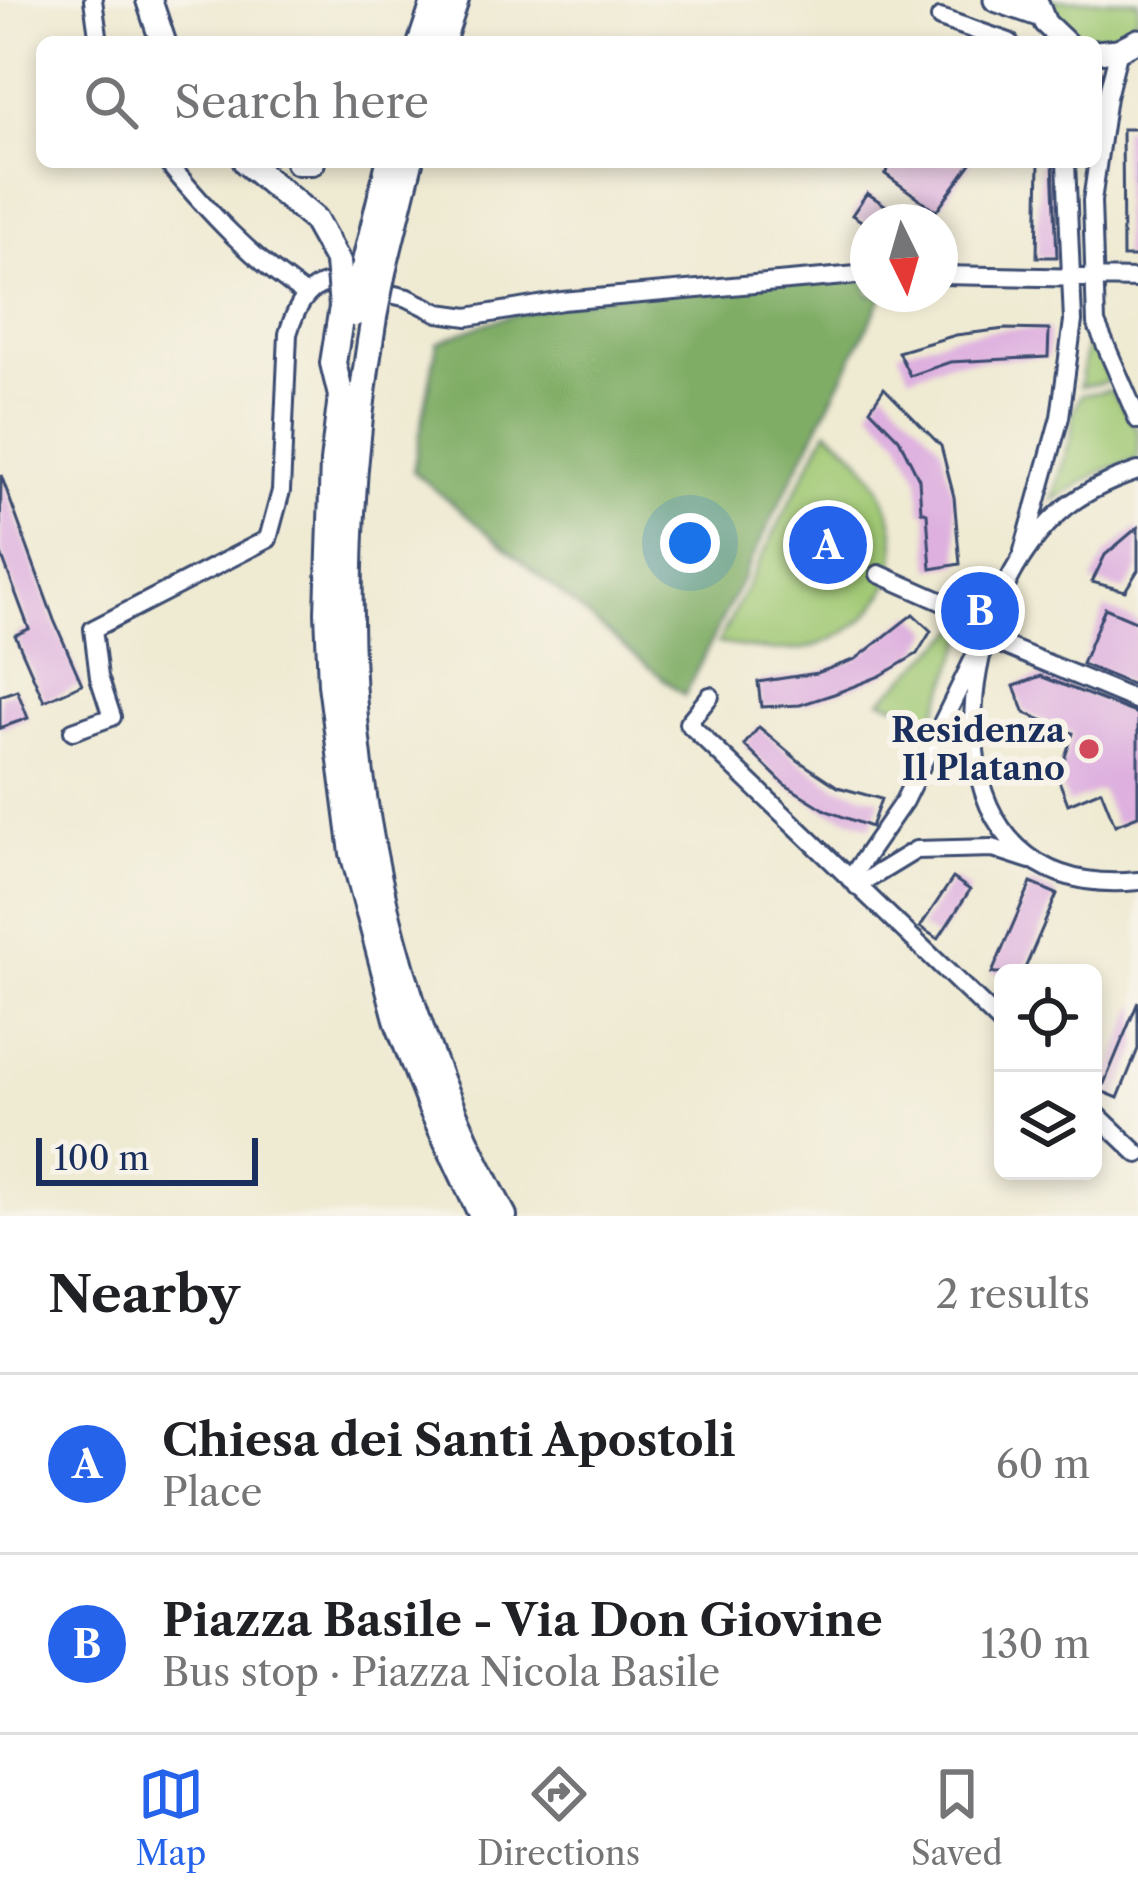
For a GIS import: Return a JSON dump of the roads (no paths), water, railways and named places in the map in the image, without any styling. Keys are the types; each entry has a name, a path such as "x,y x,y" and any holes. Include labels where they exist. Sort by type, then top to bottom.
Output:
{"highway":[{"path":"149,0 161,36"},
{"path":"423,36 435,0"},
{"path":"444,36 456,0"},
{"path":"253,168 314,219 338,262 357,313"},
{"path":"373,271 388,168"},
{"path":"408,168 357,313 351,396 350,682 372,848 391,934 449,1100 503,1216"},
{"path":"351,396 333,462 328,612 333,706 353,853 398,1023 431,1108 482,1216"}],"main road":[{"path":"995,0 1039,8 1058,36"}],"street":[{"path":"93,0 97,36"},
{"path":"940,18 992,36"},
{"path":"1102,132 1107,97 1129,44"},
{"path":"172,168 214,219 271,271 306,295"},
{"path":"853,882 904,801 1020,559 1060,417 1073,321 1066,168"},
{"path":"1097,168 1093,195 1096,323 1138,419"},
{"path":"74,731 112,716 99,677 92,629 268,539 281,491 288,334 295,310 306,295 332,280 468,317 562,301 850,275"},
{"path":"958,275 1138,279"},
{"path":"1020,559 1058,513 1112,479 1138,471"},
{"path":"879,574 1138,701"},
{"path":"988,630 973,709 978,784 999,825 1043,865"},
{"path":"710,696 688,723 994,1016"},
{"path":"853,882 916,850 993,848 1090,880 1138,880"},
{"path":"1102,1120 1138,1154"}],"place":[{"name":"Chiesa dei Santi Apostoli","path":"828,545"},
{"name":"Piazza Basile - Via Don Giovine","path":"980,611"},
{"name":"Residenza Il Platano","path":"1089,749"}]}
